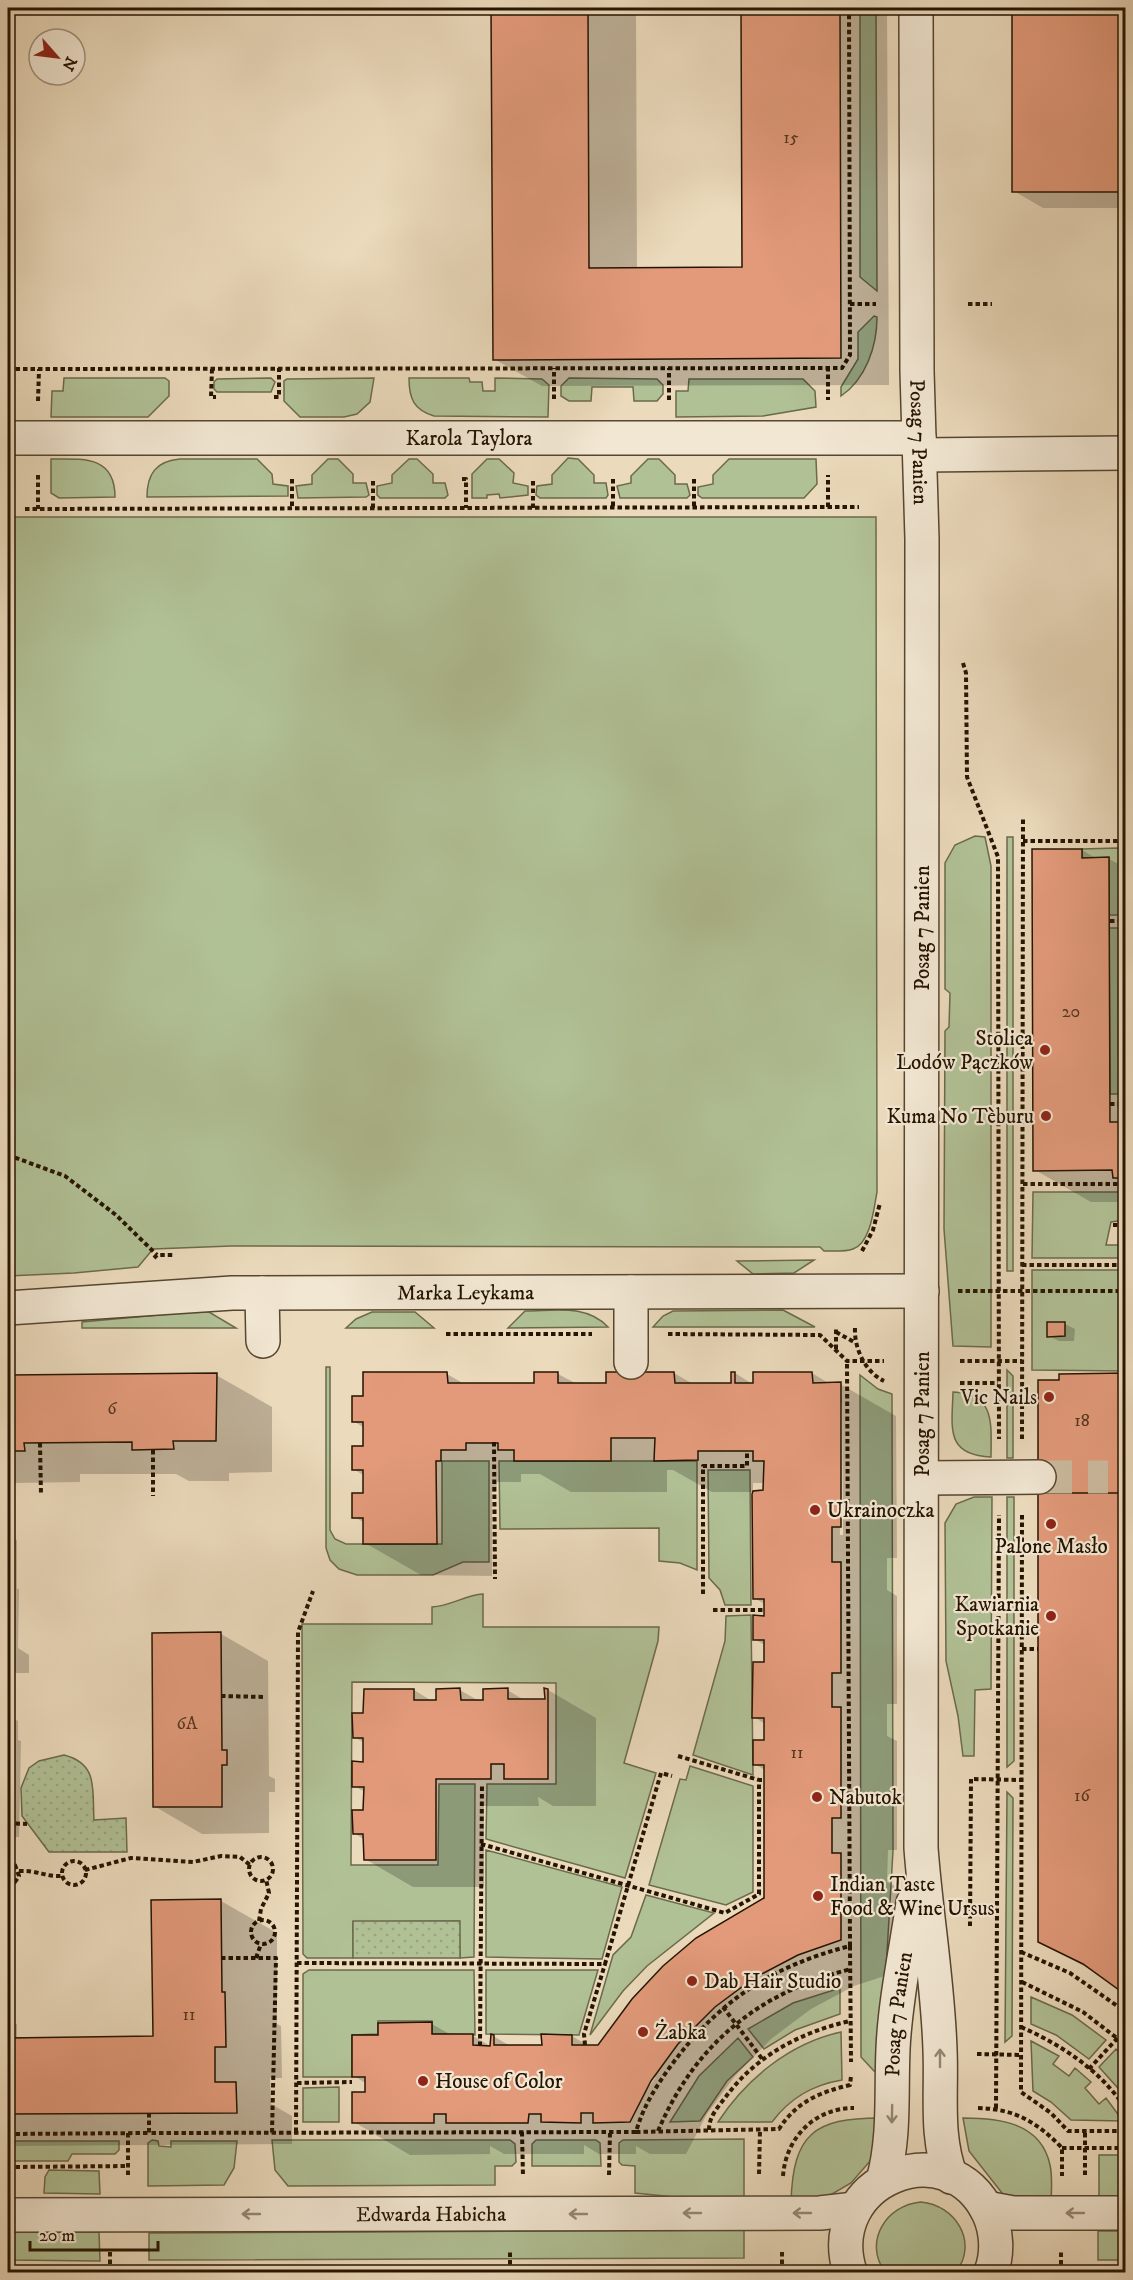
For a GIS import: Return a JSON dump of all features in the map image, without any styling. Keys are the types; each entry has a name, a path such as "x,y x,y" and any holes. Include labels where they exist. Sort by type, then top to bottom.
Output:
{"street":[{"name":"Posag 7 Panien","path":"916,8 920,446 921,1848 940,2049 939,2133 943,2156 951,2177"},
{"name":"Karola Taylora","path":"17,438 920,446 1125,453"},
{"name":"Marka Leykama","path":"8,1308 198,1294 922,1291"},
{"path":"631,1292 632,1362"},
{"path":"262,1293 263,1341"},
{"path":"922,1478 1030,1477"},
{"name":"Posag 7 Panien","path":"883,2181 890,2156 892,2132 892,2047 921,1848"},
{"path":"850,2272 845,2254 846,2239 848,2223 855,2209 870,2190 883,2181 897,2174 921,2170 951,2177 971,2190 986,2208 996,2238 991,2272"},
{"path":"986,2208 1013,2213 1125,2213"},
{"name":"Edwarda Habicha","path":"8,2215 820,2214 855,2209"}],"path":[{"path":"8,369 842,368 850,355 849,8"},
{"path":"850,304 876,304"},
{"path":"968,304 992,304"},
{"path":"267,397 279,397 279,368"},
{"path":"828,368 828,403"},
{"path":"38,407 39,369"},
{"path":"212,369 212,397 223,397"},
{"path":"38,469 38,509"},
{"path":"828,474 828,507"},
{"path":"292,479 292,508"},
{"path":"373,479 373,508"},
{"path":"455,479 466,479 466,508"},
{"path":"533,479 533,508"},
{"path":"613,479 613,507"},
{"path":"694,479 694,508"},
{"path":"26,509 858,507"},
{"path":"966,673 967,777 998,857"},
{"path":"1023,818 1022,1361 1030,1477 1022,1649 1021,2092 1052,2113 1068,2131 1125,2131"},
{"path":"1023,841 1117,841 1125,843"},
{"path":"1110,921 1125,921"},
{"path":"1110,1104 1125,1104"},
{"path":"8,1155 65,1176 116,1215 157,1255"},
{"path":"1023,1184 1125,1184"},
{"path":"1113,1225 1125,1225"},
{"path":"1022,1265 1125,1265"},
{"path":"922,1291 1125,1291"},
{"path":"855,1322 854,1341 864,1361 874,1376 891,1383"},
{"path":"820,1335 847,1360 891,1361"},
{"path":"8,2134 636,2132 779,2129 791,2113 809,2099 850,2085 847,1360"},
{"path":"953,1360 1022,1361"},
{"path":"953,1383 998,1383"},
{"path":"494,1442 495,1579"},
{"path":"40,1443 41,1495"},
{"path":"153,1450 153,1496"},
{"path":"704,1594 703,1466 747,1466 747,1451"},
{"path":"296,2133 298,1632 313,1591"},
{"path":"713,1610 764,1610"},
{"path":"1022,1649 1038,1649"},
{"path":"221,1696 266,1697"},
{"path":"8,1701 13,1702"},
{"path":"481,1844 725,1913 759,1894 761,1780 678,1756"},
{"path":"585,2045 584,2034 661,1773 672,1776"},
{"path":"970,1931 971,1779 1022,1780"},
{"path":"480,2046 482,1784"},
{"path":"8,1803 14,1792"},
{"path":"8,1823 27,1824"},
{"path":"85,1870 132,1858 193,1862 221,1856 240,1857 250,1865"},
{"path":"258,1857 269,1860 273,1870 266,1879 255,1879 250,1873 250,1865 258,1857"},
{"path":"19,1871 36,1870 50,1877 62,1876 71,1884 79,1883 84,1878 85,1870 81,1863 70,1861 62,1869 62,1876"},
{"path":"8,1862 15,1865 19,1871 18,1879 8,1885"},
{"path":"259,1921 271,1923 275,1934 268,1943 261,1944 254,1940 251,1933 259,1921 261,1909 270,1893 266,1879"},
{"path":"256,1958 261,1944"},
{"path":"636,2132 642,2111 666,2073 697,2033 723,2007 754,1984 774,1973 850,1946"},
{"path":"1021,1952 1070,1973 1125,2012"},
{"path":"221,1958 276,1958 272,2133"},
{"path":"297,1963 605,1964"},
{"path":"658,2131 681,2084 710,2047 736,2024 778,1994 850,1970"},
{"path":"1021,1982 1064,2001 1125,2045"},
{"path":"723,2007 763,2060"},
{"path":"709,2130 709,2122 731,2089 763,2060 798,2037 850,2021"},
{"path":"1021,2027 1065,2050 1089,2069 1125,2109"},
{"path":"1089,2069 1125,2029"},
{"path":"970,2054 1021,2055"},
{"path":"297,2082 352,2082"},
{"path":"782,2182 788,2152 806,2125 818,2116 859,2108"},
{"path":"996,2108 1026,2117 1062,2148 1125,2148"},
{"path":"149,2113 149,2133"},
{"path":"759,2178 760,2130"},
{"path":"1085,2130 1085,2148"},
{"path":"522,2132 524,2185"},
{"path":"609,2184 610,2132"},
{"path":"128,2133 128,2190"},
{"path":"8,2167 128,2166"},
{"path":"782,2255 782,2272"},
{"path":"1061,2258 1061,2272"}],"green space":[{"path":"860,8 876,8 877,291 860,277"},
{"path":"874,316 877,317 875,339 868,361 857,381 841,396 841,387 858,359 858,332"},
{"path":"64,378 165,378 169,381 169,396 148,417 51,417 52,391 63,391"},
{"path":"271,378 275,382 271,392 217,392 214,389 214,382 217,379"},
{"path":"374,378 370,402 357,414 344,417 300,417 284,401 284,381 287,379"},
{"path":"409,378 469,378 470,382 482,382 483,391 495,391 495,378 542,379 549,385 548,417 434,416 427,414 414,403"},
{"path":"569,378 657,379 663,385 663,394 657,401 634,401 633,387 592,387 591,401 569,401 561,396 561,386"},
{"path":"689,379 803,379 815,391 816,407 763,416 676,417 676,391 688,391"},
{"path":"568,458 578,459 594,475 594,483 606,483 608,495 606,498 540,498 536,495 537,486 552,484 552,475"},
{"path":"51,459 95,462 109,473 114,483 115,497 59,498 51,493"},
{"path":"257,459 272,474 273,484 288,486 288,496 147,497 147,489 154,470 172,460"},
{"path":"328,459 338,459 353,474 353,483 366,483 369,495 366,497 298,498 296,486 312,484 312,475"},
{"path":"409,459 417,459 433,474 433,483 445,483 448,495 445,498 380,498 377,495 377,486 392,483 392,475"},
{"path":"487,459 499,459 514,473 513,483 528,486 528,495 500,498 499,494 487,495 487,498 472,498 472,474"},
{"path":"648,459 659,459 675,475 675,484 687,484 690,495 687,498 620,498 617,486 631,483 631,476"},
{"path":"729,459 816,459 817,484 804,498 702,498 698,495 698,487 713,484 713,475"},
{"path":"8,517 876,517 877,1192 871,1224 864,1240 853,1249 835,1251 824,1251 820,1247 231,1246 153,1249 138,1267 8,1276"},
{"path":"975,836 985,837 991,866 991,1347 953,1346 944,1229 945,1031 949,1027 950,993 945,989 945,863 955,845"},
{"path":"1007,837 1013,837 1013,1271 1007,1271"},
{"path":"1117,848 1125,851 1125,915 1109,915 1109,858 1082,858 1082,849"},
{"path":"1109,928 1125,928 1125,1094 1110,1094"},
{"path":"1033,1192 1125,1192 1125,1220 1111,1222 1106,1245 1125,1245 1125,1258 1032,1258"},
{"path":"814,1260 794,1273 753,1274 737,1261"},
{"path":"1032,1270 1125,1270 1125,1371 1032,1370"},
{"path":"570,1310 590,1315 608,1327 508,1328 525,1311"},
{"path":"783,1310 815,1327 653,1327 663,1316 673,1311"},
{"path":"209,1312 236,1328 82,1328 82,1322"},
{"path":"372,1312 415,1312 434,1328 346,1328 356,1319"},
{"path":"326,1367 330,1367 330,1530 335,1539 346,1544 442,1544 442,1461 489,1461 489,1562 463,1562 433,1575 357,1575 339,1569 330,1560 326,1548"},
{"path":"1007,1370 1013,1376 1013,1458 1007,1458"},
{"path":"860,1375 878,1389 892,1394 893,1851 880,2071 874,2071 861,2057"},
{"path":"953,1392 977,1398 984,1405 990,1423 991,1457 976,1455 958,1445 952,1428"},
{"path":"499,1461 697,1461 697,1570 680,1563 659,1561 659,1528 500,1529"},
{"path":"708,1470 750,1470 751,1605 725,1605 720,1590 709,1578"},
{"path":"974,1497 992,1497 991,1689 975,1690 974,1756 963,1756 958,1716 946,1661 945,1523 956,1504"},
{"path":"1007,1497 1014,1497 1014,1761 1007,1767"},
{"path":"483,1594 483,1627 659,1627 658,1641 624,1763 656,1773 625,1878 486,1839 487,1784 556,1784 556,1683 352,1682 351,1865 438,1865 439,1784 475,1784 474,1957 460,1958 459,1921 353,1922 353,1958 307,1958 303,1954 302,1624 432,1624 432,1607"},
{"path":"751,1615 753,1775 693,1755 725,1641 726,1616"},
{"path":"64,1755 75,1759 88,1772 93,1789 94,1820 126,1818 127,1852 49,1852 22,1816 21,1788 29,1768 39,1761"},
{"path":"690,1766 753,1786 753,1892 726,1905 649,1885 680,1779 686,1780"},
{"path":"1007,1792 1013,1798 1012,2036 1005,2042"},
{"path":"486,1850 622,1887 602,1959 486,1957"},
{"path":"646,1895 714,1913 647,1966 623,1991 590,2035 613,1955 631,1937"},
{"path":"353,1921 460,1921 460,1958 353,1958"},
{"path":"309,1970 474,1970 475,2035 432,2034 432,2021 378,2021 378,2034 352,2035 352,2077 303,2077 303,1974"},
{"path":"486,1970 598,1970 579,2035 486,2034"},
{"path":"840,1988 840,2014 795,2030 764,2049 748,2029 793,2003"},
{"path":"1031,1997 1072,2015 1106,2040 1089,2059 1056,2035 1031,2024"},
{"path":"841,2032 842,2080 821,2085 802,2094 786,2106 772,2122 718,2122 742,2091 771,2065 804,2045"},
{"path":"738,2038 753,2057 727,2081 700,2121 670,2122 699,2076"},
{"path":"1031,2041 1059,2056 1053,2064 1069,2076 1075,2068 1091,2082 1085,2088 1099,2104 1106,2098 1123,2121 1071,2120 1051,2102 1033,2091"},
{"path":"1116,2049 1125,2058 1125,2096 1099,2067"},
{"path":"339,2087 339,2122 303,2122 303,2088"},
{"path":"880,2118 871,2160 851,2183 827,2197 791,2202 796,2160 812,2134 823,2127 839,2122"},
{"path":"963,2118 990,2119 1016,2125 1028,2131 1038,2140 1050,2165 1051,2207 1009,2198 1002,2193 969,2151"},
{"path":"744,2139 744,2204 635,2193 635,2166 622,2165 619,2162 619,2143 623,2140"},
{"path":"152,2140 158,2141 159,2146 171,2147 171,2141 237,2141 234,2168 224,2185 148,2186 148,2143"},
{"path":"272,2140 510,2140 515,2144 516,2162 512,2166 495,2166 495,2185 288,2186 275,2170"},
{"path":"536,2140 596,2140 600,2143 601,2166 532,2166 532,2144"},
{"path":"11,2141 119,2141 119,2150 115,2154 72,2154 68,2161 12,2161 7,2151"},
{"path":"1099,2155 1125,2155 1125,2206 1099,2208"},
{"path":"49,2170 99,2171 100,2194 44,2193 45,2177"},
{"path":"921,2202 944,2210 960,2227 965,2249 962,2261 956,2272 885,2272 876,2249 877,2237 882,2227 898,2210"},
{"path":"744,2230 744,2258 149,2260 149,2233"},
{"path":"1098,2231 1125,2231 1125,2260 1098,2260"},
{"path":"8,2232 99,2232 100,2261 8,2260"}],"building":[{"path":"491,8 588,8 589,268 742,267 741,8 840,8 841,358 493,360"},
{"path":"1012,8 1126,8 1126,192 1012,192"},
{"path":"1032,849 1082,849 1082,858 1109,857 1110,1122 1126,1122 1126,1178 1113,1178 1112,1170 1033,1171"},
{"path":"1047,1322 1065,1322 1065,1336 1047,1337"},
{"path":"363,1372 447,1372 448,1383 534,1383 534,1372 558,1372 558,1383 606,1383 606,1372 674,1372 675,1383 731,1383 731,1372 735,1372 735,1383 753,1383 753,1372 812,1372 813,1383 841,1382 841,1527 832,1527 832,1562 841,1562 841,1673 832,1673 832,1707 841,1707 841,1818 832,1818 832,1853 841,1853 841,1940 798,1955 754,1978 715,2007 678,2044 651,2081 630,2122 593,2123 593,2113 581,2113 581,2123 541,2122 541,2114 529,2114 528,2123 446,2123 446,2114 434,2114 434,2123 352,2123 352,2092 365,2092 365,2077 352,2077 352,2035 378,2035 378,2023 432,2022 432,2034 473,2034 473,2045 490,2046 491,2034 494,2035 494,2045 542,2045 541,2034 572,2035 572,2045 598,2045 632,1999 663,1966 696,1938 764,1898 764,1765 753,1765 753,1740 764,1740 764,1718 752,1718 753,1662 764,1662 764,1640 753,1640 753,1615 764,1616 764,1599 753,1599 752,1494 753,1491 763,1490 764,1461 753,1461 753,1451 698,1451 698,1460 654,1461 655,1438 611,1438 611,1461 514,1461 514,1450 498,1450 498,1443 466,1443 466,1450 441,1450 441,1461 436,1461 437,1544 363,1544 363,1518 352,1518 352,1493 363,1493 363,1470 352,1470 352,1446 363,1446 363,1422 352,1422 352,1396 363,1396"},
{"path":"217,1373 216,1441 173,1441 174,1449 132,1450 132,1442 24,1443 25,1451 8,1451 8,1375"},
{"path":"1126,1373 1126,1493 1038,1493 1038,1380 1059,1380 1059,1374"},
{"path":"1038,1493 1126,1493 1126,1995 1083,1964 1038,1942"},
{"path":"221,1632 222,1750 227,1750 227,1765 222,1765 222,1807 153,1807 152,1633"},
{"path":"460,1688 461,1700 483,1700 483,1689 508,1688 508,1699 545,1699 544,1688 548,1689 548,1779 504,1779 504,1764 491,1764 491,1779 436,1779 436,1860 364,1860 363,1834 353,1834 352,1810 363,1810 364,1787 352,1787 352,1761 363,1762 363,1738 353,1738 352,1713 363,1713 364,1689 414,1689 414,1700 436,1700 436,1689"},
{"path":"221,1899 222,1992 225,1992 226,2047 215,2047 215,2082 236,2082 237,2113 8,2114 8,2038 153,2036 151,1900"}],"tunnel":[{"path":"1039,1477 1108,1477"}],"place":[{"name":"Stolica Lodów Pączków","path":"1045,1050"},
{"name":"Kuma No Tèburu","path":"1046,1116"},
{"name":"Vic Nails","path":"1049,1397"},
{"name":"Ukrainoczka","path":"815,1510"},
{"name":"Palone Masło","path":"1051,1524"},
{"name":"Kawiarnia Spotkanie","path":"1051,1616"},
{"name":"Nabutok","path":"817,1797"},
{"name":"Indian Taste Food & Wine Ursus","path":"818,1896"},
{"name":"Dab Hair Studio","path":"692,1981"},
{"name":"Żabka","path":"643,2032"},
{"name":"House of Color","path":"423,2081"}]}
